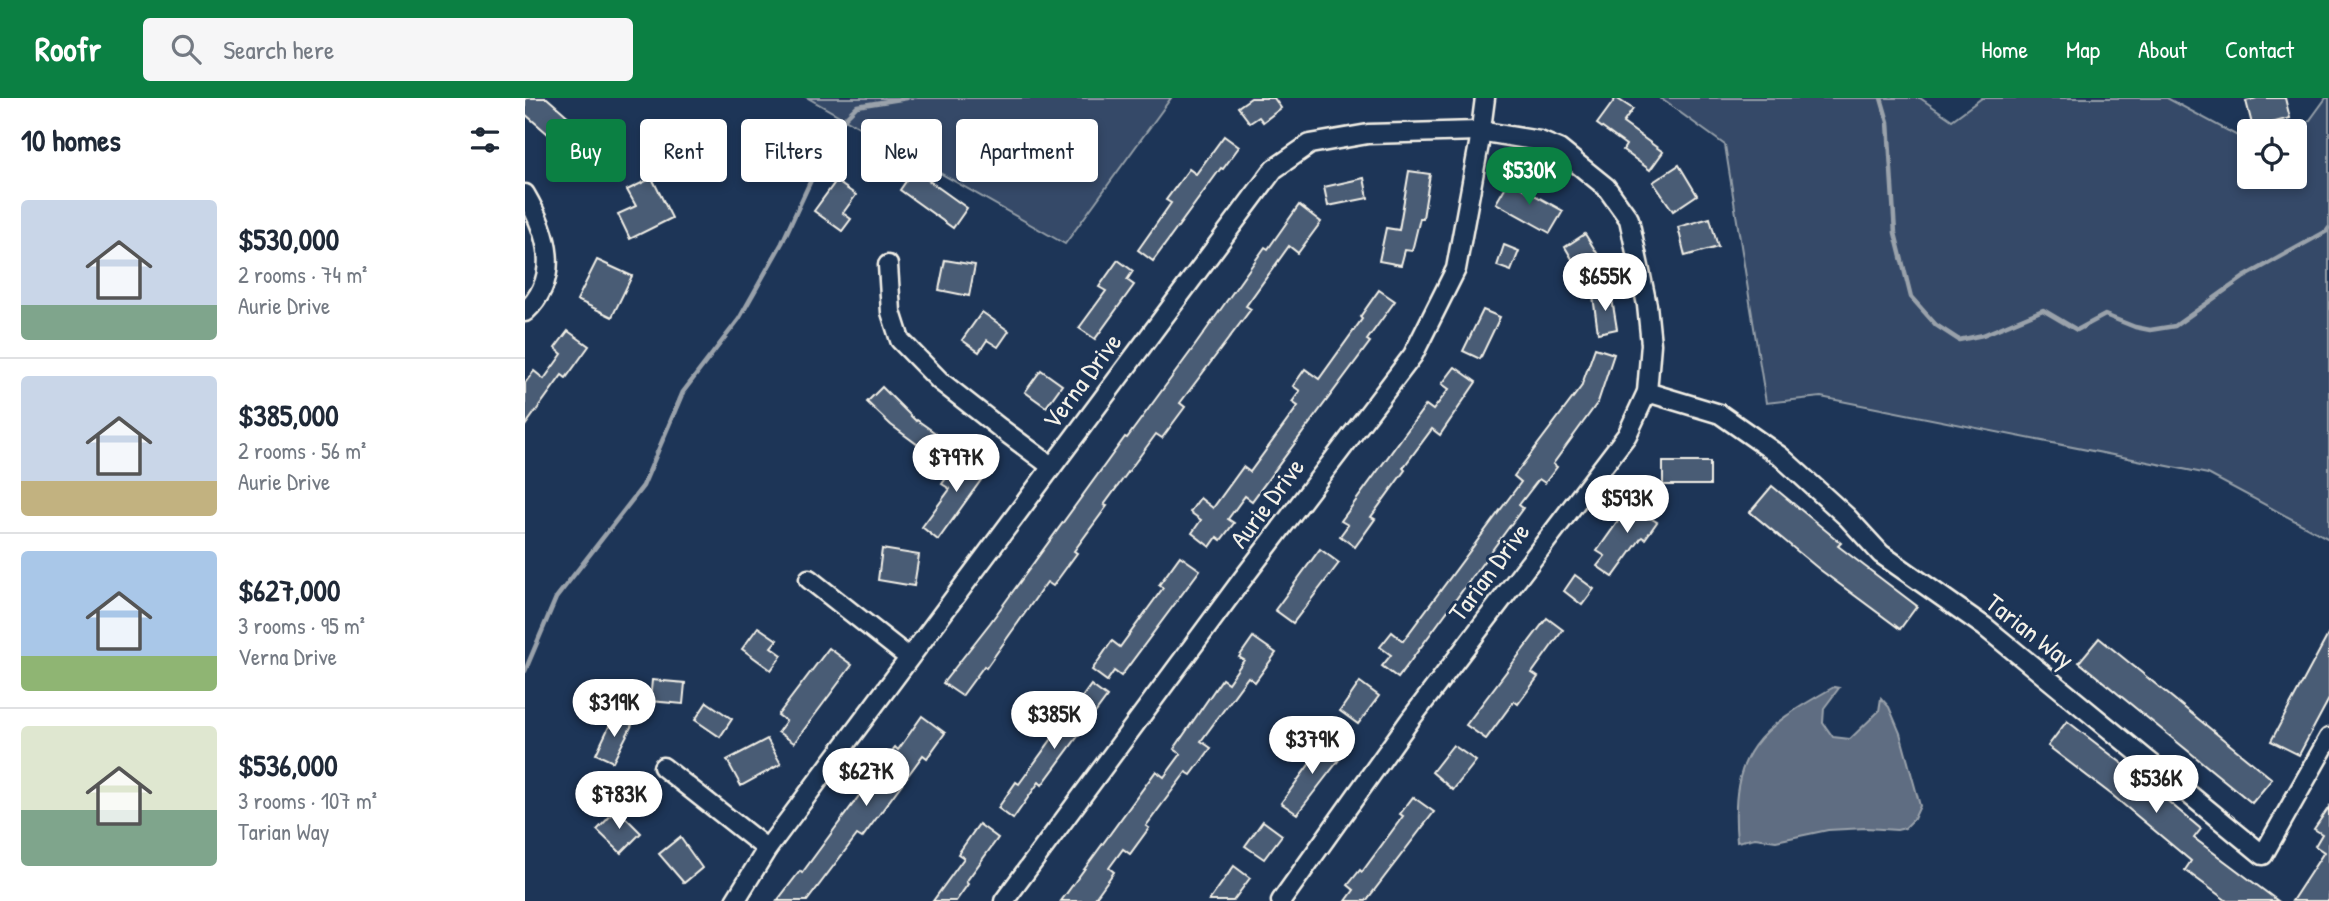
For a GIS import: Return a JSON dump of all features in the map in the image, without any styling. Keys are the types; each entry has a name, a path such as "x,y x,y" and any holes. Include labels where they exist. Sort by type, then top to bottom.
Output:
{"street":[{"name":"Aurie Drive","path":"1004,901 1241,581 1413,355 1456,269 1485,98"},
{"name":"Tarian Drive","path":"1281,901 1410,720 1627,435 1647,392 1651,344 1647,305 1629,219 1606,187 1559,149 1540,141 1479,131"},
{"name":"Verna Drive","path":"735,901 767,849 908,657 1274,169 1310,144 1368,134 1479,131"},
{"path":"525,194 543,233 549,272 535,302 525,312"},
{"path":"888,265 891,312 900,340 940,381 999,429 1051,466"},
{"name":"Tarian Way","path":"1647,392 1720,414 1780,456 1847,517 1881,554 1985,627 2263,855 2329,738"},
{"path":"810,579 908,657"},
{"path":"663,767 767,849"}],"shaded area":[{"path":"808,98 1171,98 1065,244 942,174 942,119 861,119 861,128"},
{"path":"1660,98 1920,98 1952,120 1982,98 2167,98 2237,136 2237,189 2307,189 2307,124 2326,98 2329,98 2329,539 2208,474 1821,397 1766,403 1725,145"},
{"path":"1834,687 1839,688 1824,708 1823,723 1833,737 1850,739 1879,711 1881,698 1889,707 1900,733 1920,806 1914,819 1905,828 1897,830 1828,830 1776,841 1755,838 1737,842 1738,785 1744,764 1754,746 1786,716"}],"building":[{"path":"525,98 547,98 571,119 546,119 546,132 525,114"},
{"path":"1251,98 1274,98 1281,108 1263,122 1259,117 1250,123 1238,107"},
{"path":"1616,98 1633,109 1623,123 1663,152 1650,170 1623,150 1626,145 1597,124"},
{"path":"2257,98 2285,98 2290,118 2251,119 2246,101"},
{"path":"1224,136 1239,147 1153,261 1138,250 1171,203 1166,200 1189,169 1196,174"},
{"path":"1679,165 1697,195 1673,211 1653,182"},
{"path":"1409,171 1430,174 1423,218 1420,218 1412,251 1405,250 1401,265 1379,261 1386,228 1399,230"},
{"path":"1364,178 1368,198 1328,206 1324,187"},
{"path":"1509,181 1563,211 1550,233 1496,203"},
{"path":"644,182 654,182 672,218 630,239 618,214 636,206 627,190"},
{"path":"835,182 856,195 843,213 851,219 842,231 814,211"},
{"path":"906,182 931,182 967,208 953,228 900,190"},
{"path":"1299,205 1321,222 1298,253 1289,246 1246,306 1251,309 1180,403 1185,407 1162,438 1156,434 1104,505 1107,506 1074,551 1077,553 1053,586 1047,582 986,668 984,666 962,696 943,683 1125,437 1127,438 1265,247 1268,249"},
{"path":"1710,218 1718,247 1685,256 1678,227"},
{"path":"1585,234 1602,261 1581,274 1565,247"},
{"path":"1504,245 1519,251 1511,271 1497,266"},
{"path":"597,260 632,276 612,317 577,300"},
{"path":"945,260 975,265 969,296 939,290"},
{"path":"1118,260 1133,271 1127,280 1134,285 1095,339 1079,328 1106,291 1099,287"},
{"path":"1379,290 1395,301 1367,340 1370,342 1252,501 1245,496 1228,519 1234,523 1221,540 1217,537 1210,547 1192,533 1201,520 1190,512 1200,498 1213,508 1243,467 1250,472 1298,406 1292,402 1300,391 1293,386 1305,369 1319,379 1362,319 1360,317"},
{"path":"1611,293 1617,329 1598,333 1593,296"},
{"path":"1483,310 1500,317 1480,359 1463,351"},
{"path":"982,312 1009,331 998,347 987,340 979,352 962,340"},
{"path":"568,331 589,346 566,378 562,375 525,426 525,383 534,371 544,379 562,354 555,348"},
{"path":"1595,348 1614,354 1598,402 1553,464 1557,467 1545,483 1539,479 1519,505 1523,508 1398,678 1382,666 1391,655 1380,647 1392,632 1403,641 1521,482 1514,476 1581,387"},
{"path":"1455,367 1476,382 1440,435 1432,429 1403,468 1405,470 1371,517 1375,519 1355,547 1340,536 1348,525 1341,521 1426,405 1433,410 1449,389 1442,384"},
{"path":"1041,370 1062,385 1046,407 1025,392"},
{"path":"882,387 916,421 941,437 929,453 891,425 867,402"},
{"path":"965,452 989,469 938,540 922,527 950,489 942,484"},
{"path":"1663,462 1710,462 1710,485 1663,485"},
{"path":"1772,486 1841,543 1838,546 1917,606 1900,629 1819,569 1750,512"},
{"path":"1638,493 1655,505 1647,516 1657,522 1645,539 1642,537 1613,577 1597,566 1605,556 1597,551"},
{"path":"882,549 919,555 914,586 878,580"},
{"path":"1320,549 1339,563 1293,623 1275,610"},
{"path":"1180,556 1200,570 1121,676 1114,671 1107,681 1092,670 1112,641 1120,647 1163,588 1159,585"},
{"path":"1575,575 1594,589 1582,605 1564,591"},
{"path":"1547,618 1563,630 1532,673 1538,677 1518,704 1514,701 1486,739 1466,725"},
{"path":"758,627 777,640 771,647 782,655 771,670 742,649"},
{"path":"2329,633 2329,699 2299,755 2271,741"},
{"path":"1253,637 1276,653 1255,682 1248,677 1201,741 1211,748 1191,775 1186,772 1146,826 1149,828 1130,854 1123,849 1109,868 1114,872 1093,901 1061,901 1156,771 1164,777 1181,754 1174,749 1222,679 1228,683 1244,660 1239,657"},
{"path":"2099,638 2272,779 2252,803 2079,662"},
{"path":"829,648 852,665 794,743 778,732 786,721 778,715"},
{"path":"652,680 685,683 683,704 650,701"},
{"path":"1360,682 1379,696 1358,724 1340,711"},
{"path":"1091,685 1107,697 1042,785 1039,782 1013,819 998,808 1016,782 1019,784"},
{"path":"707,702 732,719 720,737 695,720"},
{"path":"614,716 632,725 613,762 596,754"},
{"path":"922,716 945,733 927,758 923,755 862,838 857,835 807,901 777,901 800,871 802,873 895,747 898,750"},
{"path":"2067,721 2201,829 2194,838 2278,901 2227,901 2185,870 2191,861 2048,746"},
{"path":"767,739 781,764 741,786 727,760"},
{"path":"1318,739 1342,756 1297,814 1281,803 1313,759 1306,755"},
{"path":"1453,745 1476,761 1453,790 1432,772"},
{"path":"1413,797 1434,812 1366,901 1346,901 1354,890 1348,885 1360,870 1362,872 1403,816 1400,814"},
{"path":"2329,807 2329,901 2292,901 2324,852 2315,846 2322,834 2314,829"},
{"path":"617,809 641,833 621,853 597,830"},
{"path":"1263,821 1282,835 1264,859 1245,846"},
{"path":"979,824 998,838 966,882 968,884 956,901 933,901 964,858 958,854"},
{"path":"680,837 702,868 684,883 659,854"},
{"path":"1234,866 1250,878 1233,901 1209,901"}],"waterway":[{"path":"525,671 556,598 643,486 683,392 739,319 782,243 823,154 844,119 857,106 907,98"},
{"path":"1881,98 1888,122 1895,233 1911,297 1936,325 1959,340 1983,335 2043,310 2077,330 2105,315 2150,330 2175,326 2244,277 2329,228"}]}
